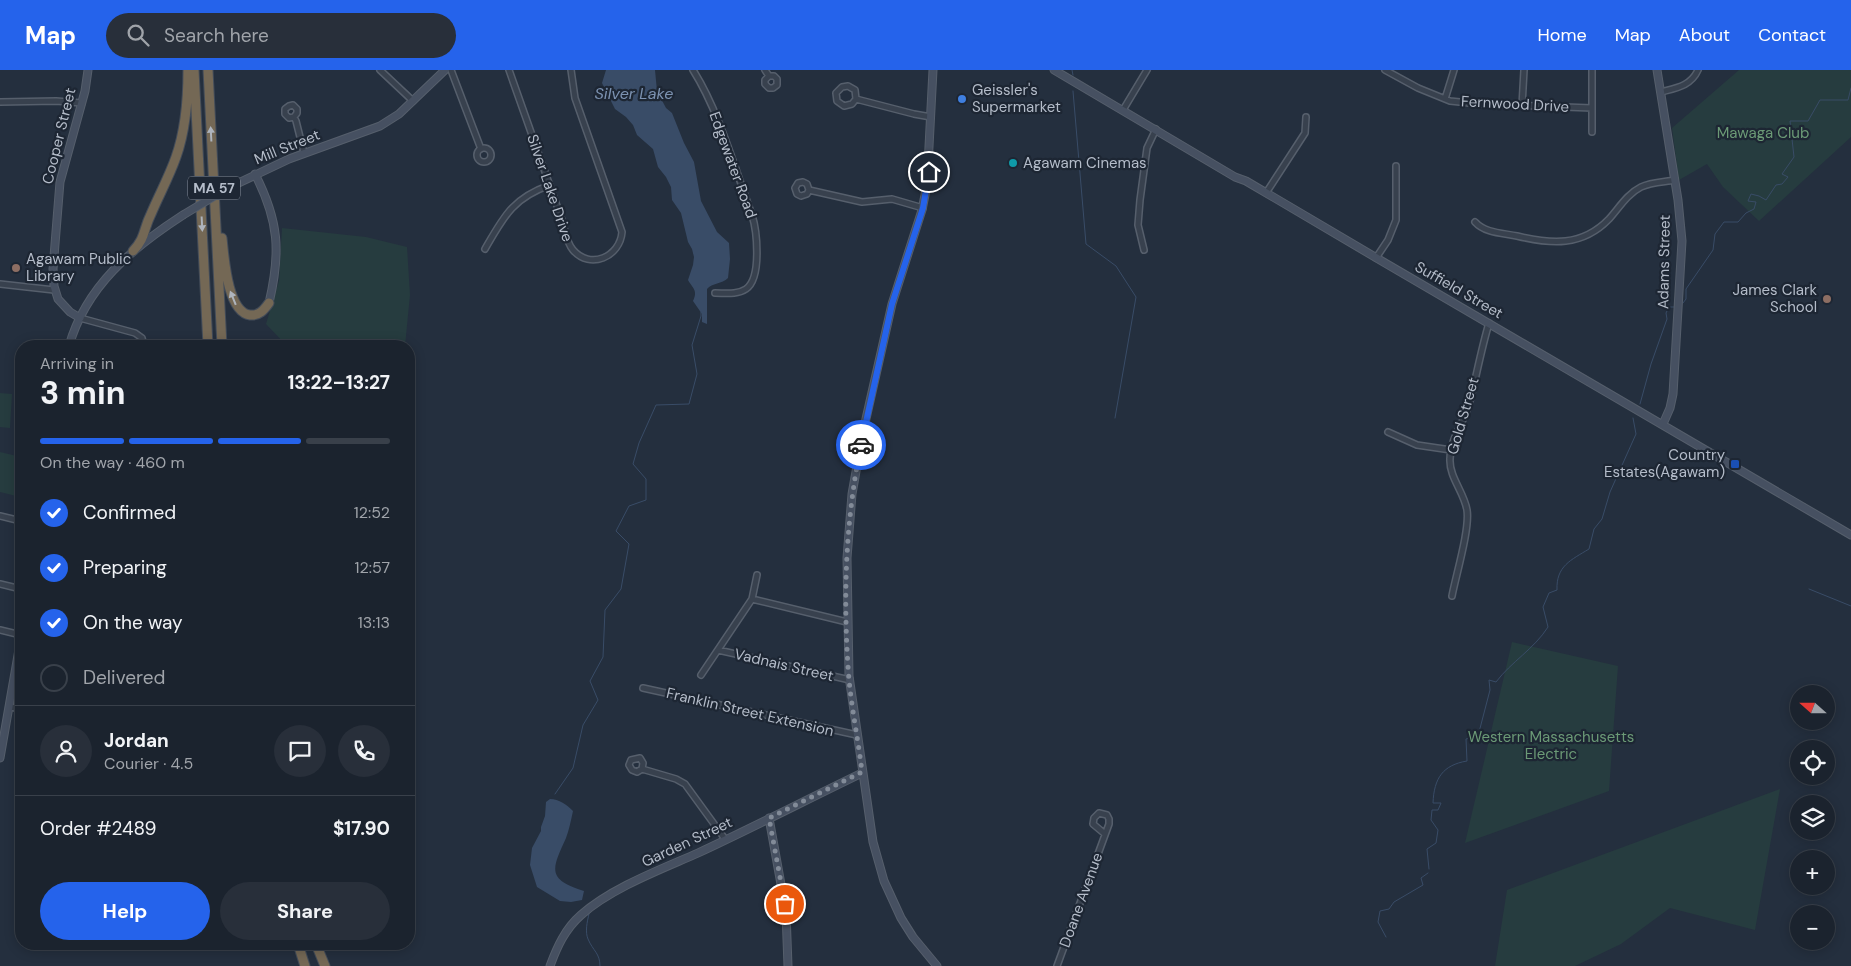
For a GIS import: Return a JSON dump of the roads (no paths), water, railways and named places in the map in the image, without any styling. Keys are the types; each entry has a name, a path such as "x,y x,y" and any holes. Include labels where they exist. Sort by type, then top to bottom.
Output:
{"highway":[{"path":"132,251 144,237 149,218 172,169 186,111 188,70"},
{"name":"MA 57","path":"194,70 208,340"},
{"name":"MA 57","path":"208,70 222,340"},
{"path":"212,152 222,240 232,295 238,309 248,314 260,312 269,303"},
{"path":"295,950 298,966"},
{"path":"300,950 305,966"},
{"path":"314,950 320,966"},
{"path":"318,950 325,966"}],"street":[{"name":"Cooper Street","path":"54,290 58,188 82,103 88,70"},
{"path":"380,70 413,101"},
{"name":"Mill Street","path":"71,340 80,318 103,281 132,251 183,215 255,174 304,153 380,126 413,101 445,70"},
{"path":"451,70 481,149"},
{"name":"Silver Lake Drive","path":"509,70 562,220 568,243 573,251 585,259 595,260 604,258 612,253 621,241 622,227 576,98 571,70"},
{"name":"Edgewater Road","path":"693,70 702,84 713,110 756,228 756,271 751,283 747,288 739,292 715,293"},
{"path":"765,70 769,76"},
{"path":"933,70 929,172 923,208 892,304 853,482 847,541 847,622 850,680 873,842 884,881 909,931 937,966"},
{"name":"Suffield Street","path":"1054,70 1851,535"},
{"path":"1123,110 1147,70"},
{"name":"Fernwood Drive","path":"1386,70 1418,88 1445,99 1467,103 1592,108"},
{"path":"1445,99 1454,70"},
{"path":"1522,106 1524,70"},
{"path":"1592,70 1592,132"},
{"name":"Adams Street","path":"1657,70 1681,223 1681,261 1672,394 1670,408 1663,424"},
{"path":"1660,92 1686,84 1694,78 1698,70"},
{"path":"848,86 855,90 856,98 852,104 844,106 838,103 836,95 840,88 848,86"},
{"path":"856,98 931,117"},
{"path":"0,102 56,101 82,103"},
{"path":"294,117 304,153"},
{"path":"1266,194 1305,132 1306,117"},
{"path":"1144,250 1138,221 1140,200 1147,148 1156,129"},
{"path":"1376,258 1388,240 1396,220 1396,166"},
{"path":"255,174 267,198 275,229 277,262 269,303"},
{"path":"1475,222 1484,230 1542,242 1568,241 1586,236 1602,225 1638,189 1650,184 1675,180"},
{"path":"485,249 500,222 514,205 532,192 550,185"},
{"path":"809,190 858,201 870,202 892,199 923,208"},
{"path":"0,284 54,290 61,303 80,318 136,332 142,340"},
{"name":"Gold Street","path":"1452,596 1468,515 1464,496 1452,471 1450,461 1451,450 1454,438 1468,406 1489,323"},
{"path":"1388,432 1417,446 1451,450"},
{"path":"0,516 15,520"},
{"path":"701,675 752,599 757,575"},
{"path":"0,584 15,588"},
{"path":"752,599 847,622"},
{"path":"0,630 15,634"},
{"name":"Vadnais Street","path":"718,650 850,680"},
{"path":"0,758 15,675"},
{"name":"Franklin Street Extension","path":"643,688 857,735"},
{"path":"10,707 15,708"},
{"path":"642,769 676,779 685,784 725,839"},
{"name":"Garden Street","path":"550,966 557,947 568,930 592,906 648,875 862,772"},
{"path":"769,818 786,912 788,966"},
{"name":"Doane Avenue","path":"1057,966 1105,834"}],"water":[{"name":"Silver Lake","path":"606,70 655,70 657,91 666,108 672,113 694,162 701,201 717,232 729,243 728,278 707,289 707,324 702,322 702,314 693,301 695,292 688,280 694,257 688,242 681,213 672,200 671,187 658,167 653,149 637,135 633,125 626,117 615,109 602,83"},
{"path":"550,799 563,803 573,811 556,865 556,872 563,882 584,891 582,900 560,901 537,887 530,865 532,848 541,831 546,802"}],"waterway":[{"path":"1072,70 1073,75"},
{"path":"1683,303 1686,299 1686,289 1713,250 1715,234 1724,222 1738,222 1746,213 1754,209 1756,202 1748,201 1751,194 1766,200 1776,185 1782,184 1788,177 1782,174 1794,157 1790,121 1808,121 1820,100 1848,100 1851,88"},
{"path":"1073,91 1086,244 1116,266 1136,297 1115,418"},
{"path":"1640,404 1651,364 1667,319 1666,313 1669,307 1674,307"},
{"path":"555,794 573,768 583,725 598,700 590,681 603,657 605,610 621,589 629,544 616,531 629,506 646,500 646,479 633,464 639,443 656,405 689,404 697,374 692,345 701,312"},
{"path":"1429,869 1427,849 1436,843 1438,830 1431,820 1432,810 1438,810 1441,803 1433,803 1435,786 1446,769 1467,761 1466,739 1478,736 1490,690 1489,680 1496,682 1536,642 1548,627 1543,607 1549,593 1557,590 1557,582 1562,569 1571,560 1589,549 1594,529 1602,519 1610,492 1636,434 1633,418"},
{"path":"1809,589 1851,606"},
{"path":"1386,937 1378,922 1380,911 1389,909 1394,902 1423,885 1421,878 1428,873"},
{"path":"589,914 587,936 598,955 600,966"}],"place":[{"name":"Geissler's Supermarket","path":"962,99"},
{"name":"Agawam Cinemas","path":"1013,163"},
{"name":"Agawam Public Library","path":"16,268"},
{"name":"James Clark School","path":"1827,299"},
{"name":"Country Estates(Agawam)","path":"1735,464"}],"park label":[{"name":"Mawaga Club","path":"1763,133"},
{"name":"Western Massachusetts Electric","path":"1551,746"}]}
